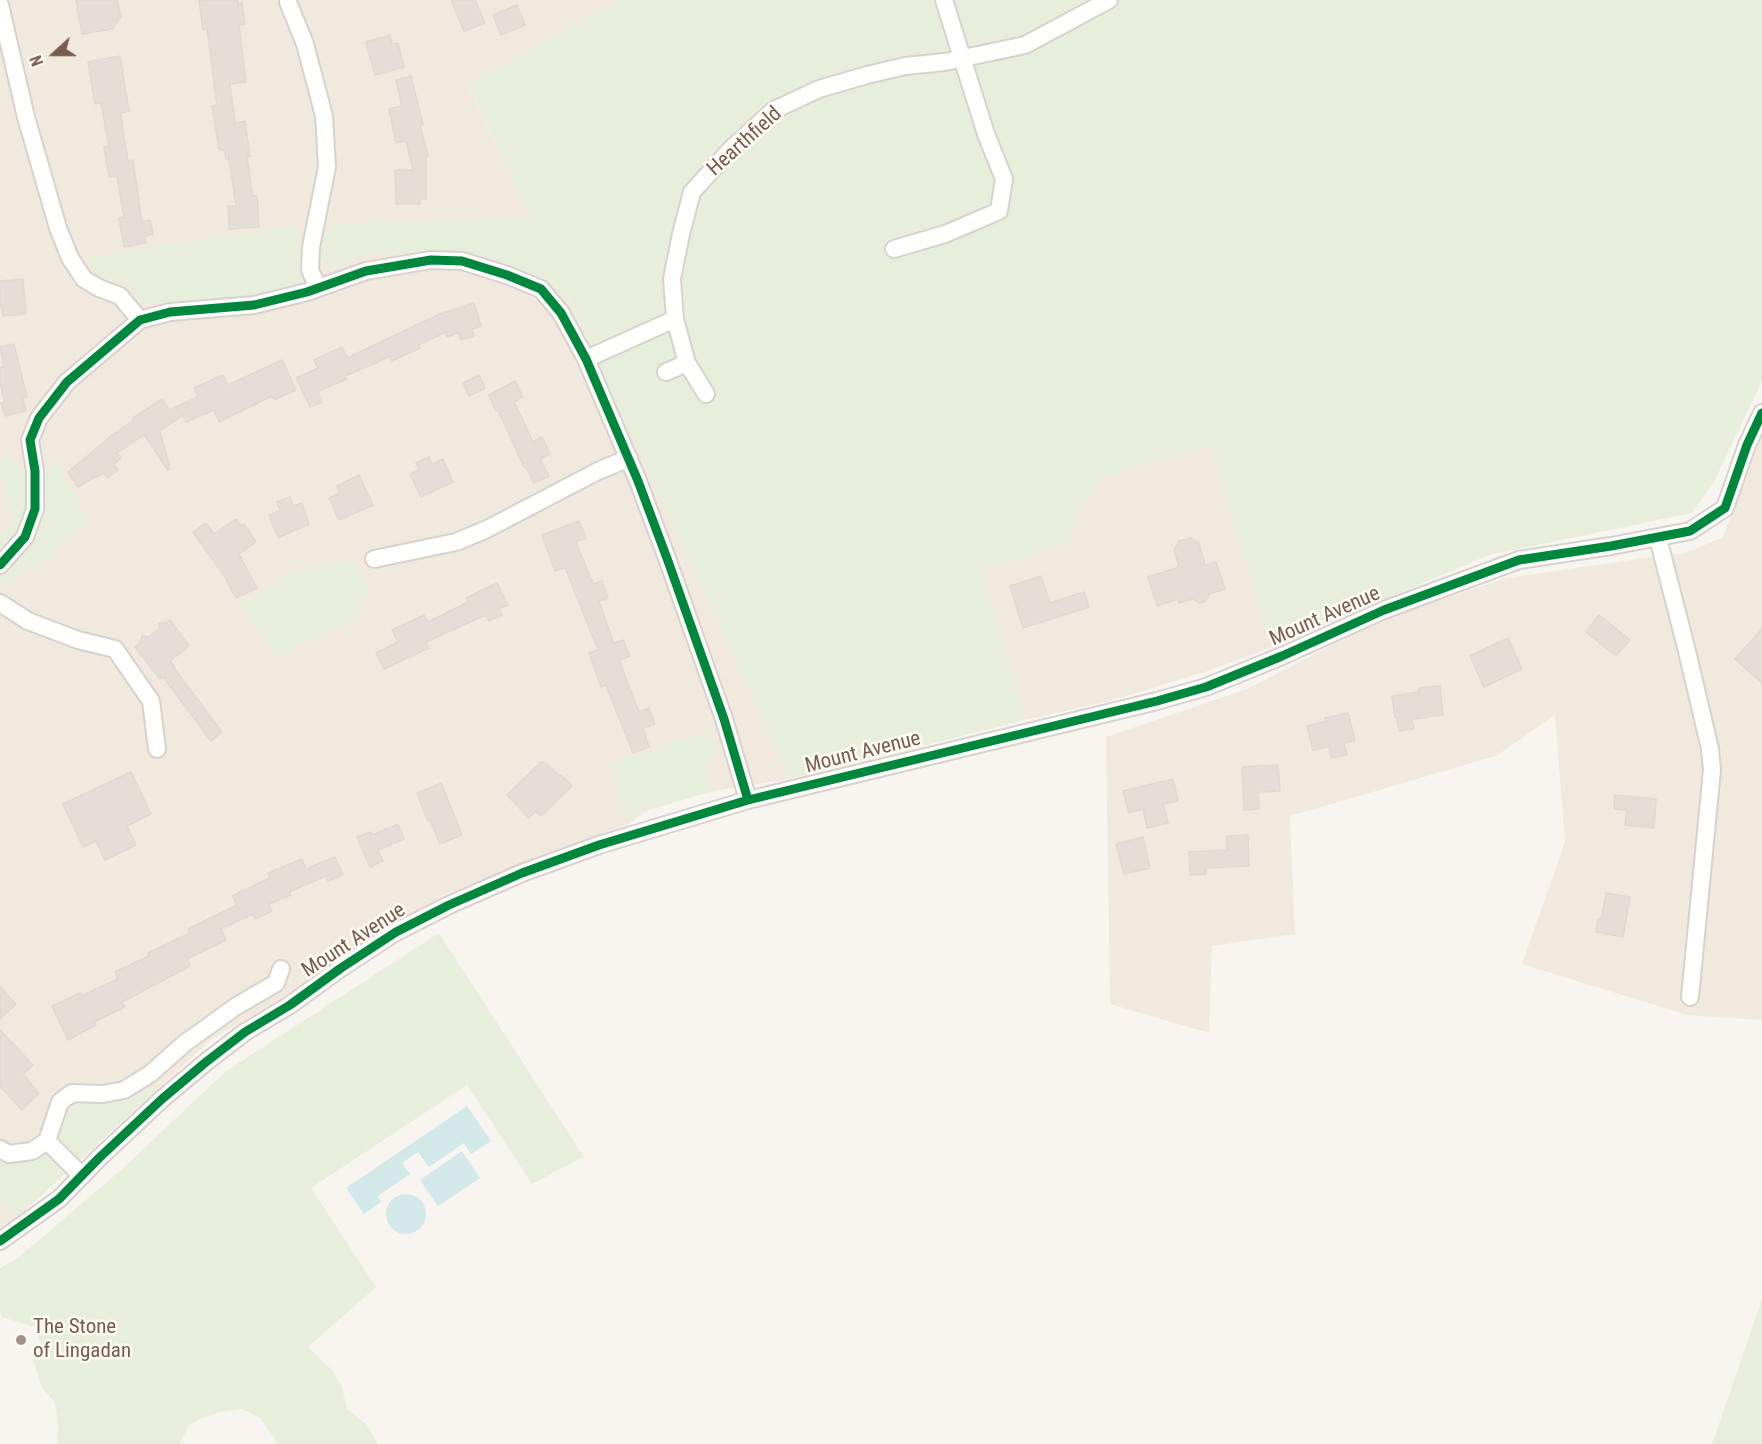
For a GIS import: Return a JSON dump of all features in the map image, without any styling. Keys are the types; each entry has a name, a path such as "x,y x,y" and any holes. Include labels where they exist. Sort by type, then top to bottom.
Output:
{"street":[{"path":"894,249 945,234 999,212 1004,179 986,134 944,0"},
{"name":"Hearthfield","path":"706,394 687,363 675,319 672,279 692,192 731,149 774,110 819,89 905,66 963,58 1025,45 1109,0"},
{"path":"288,2 305,44 324,116 327,167 310,270 318,288"},
{"path":"0,4 26,117 58,228 70,258 84,279 120,296 140,320"},
{"path":"0,566 26,537 35,509 35,471 30,441 39,418 67,382 140,320 170,312 254,305 318,288 366,271 431,260 462,261 507,275 541,289 561,314 586,359 629,458 668,561 724,719 748,800"},
{"path":"586,359 675,319"},
{"path":"666,372 687,363"},
{"name":"Mount Avenue","path":"0,1241 59,1199 162,1099 245,1032 291,1005 341,968 396,932 449,905 522,873 599,845 748,800 1195,690 1282,656 1384,610 1519,560 1690,531 1725,508 1747,445 1762,413"},
{"path":"374,559 456,542 487,529 598,471 629,458"},
{"path":"1658,538 1710,749 1712,770 1690,997"},
{"path":"0,603 28,621 78,640 115,649 151,701 157,749"},
{"path":"0,1149 9,1154 32,1151 47,1141 60,1102 72,1093 104,1094 124,1090 150,1074 185,1043 235,1007 276,983 281,969"},
{"path":"47,1141 82,1176"}],"shaded area":[{"path":"0,0 616,0 468,85 790,779 709,792 646,811 627,825 444,895 297,989 212,1039 19,1216 0,1228"},
{"path":"1762,434 1762,1020 1687,1015 1522,964 1565,842 1555,715 1496,756 1290,816 1295,934 1212,946 1209,1033 1110,1004 1106,737 1247,689 1379,621 1506,578 1688,552 1723,537"},
{"path":"1209,444 1272,647 1205,672 1113,700 1026,720 982,571 1070,541 1079,509 1103,477"},
{"path":"467,1106 491,1141 471,1154 464,1143 429,1167 418,1152 402,1163 410,1174 378,1196 381,1202 364,1214 346,1188"},
{"path":"462,1151 480,1178 438,1206 420,1180"},
{"path":"406,1194 414,1195 420,1200 425,1206 425,1222 420,1228 414,1233 406,1234 398,1233 392,1228 387,1222 386,1214 387,1206 392,1200 398,1195"}],"green space":[{"path":"616,0 1762,0 1762,381 1715,480 1692,513 1489,555 1272,647 1209,444 1103,477 1079,509 1070,541 982,571 1026,720 790,779 567,296 494,258 436,250 366,256 330,268 323,260 324,234 333,223 530,218 468,84"},
{"path":"298,226 299,279 296,285 243,299 188,300 160,304 134,299 129,286 97,274 89,265 86,257"},
{"path":"8,455 26,473 42,475 58,460 89,525 58,544 58,551 0,589 0,533 15,526 0,475 0,462"},
{"path":"354,560 370,586 356,619 277,656 239,603 289,574"},
{"path":"711,731 718,750 707,770 709,792 646,811 627,825 610,763"},
{"path":"439,933 584,1157 532,1184 467,1085 311,1188 376,1287 308,1347 331,1369 342,1387 347,1409 366,1424 378,1444 278,1444 260,1418 242,1409 220,1412 189,1425 180,1444 57,1444 58,1424 55,1403 42,1388 33,1360 41,1343 34,1327 2,1317 0,1268 20,1256 121,1170 226,1071"},
{"path":"162,1085 80,1160 59,1134 66,1110 84,1102 115,1101"},
{"path":"40,1155 48,1155 61,1178 19,1216 0,1200 0,1158 19,1162"},
{"path":"1762,1299 1762,1444 1712,1444"}],"building":[{"path":"76,0 117,0 121,17 112,29 82,34"},
{"path":"199,0 238,0 238,4 242,3 245,24 239,25 246,82 230,84 235,123 245,121 250,156 247,157 253,196 257,196 259,227 229,229 228,206 236,206 229,159 226,159 225,150 219,150 212,106 217,105 207,29 203,30"},
{"path":"451,0 475,0 485,23 464,31"},
{"path":"517,5 525,25 501,35 493,15"},
{"path":"390,35 392,44 398,43 404,67 375,75 366,42"},
{"path":"120,56 129,111 121,113 128,161 133,160 142,222 150,220 153,234 145,236 146,243 124,247 119,218 124,217 117,176 109,177 104,147 109,146 101,103 95,104 88,62"},
{"path":"411,76 428,156 426,156 426,199 420,198 420,204 396,204 395,170 413,170 406,141 396,143 389,109 402,106 396,80"},
{"path":"23,279 26,314 3,316 2,307 0,307 0,281"},
{"path":"474,303 481,326 472,329 474,336 461,340 458,333 447,337 446,332 392,361 390,356 345,376 347,379 318,391 322,402 310,407 296,378 318,368 314,360 342,347 347,358 440,314"},
{"path":"14,344 27,397 23,398 26,411 5,416 1,403 5,402 0,383 0,368 4,367 0,347"},
{"path":"282,360 296,390 274,400 272,396 219,422 214,410 186,422 183,415 160,431 170,469 168,470 144,435 117,453 121,458 114,464 118,470 108,478 103,473 78,487 68,472 134,420 133,418 162,399 169,410 198,397 194,388 223,375 228,385"},
{"path":"479,375 485,388 469,396 463,383"},
{"path":"515,381 523,397 514,402 533,442 542,437 550,454 540,459 549,476 534,483 489,395"},
{"path":"429,457 432,464 443,459 453,482 421,497 410,474 420,470 416,463"},
{"path":"359,475 373,505 339,520 329,498 340,493 337,486"},
{"path":"290,497 293,506 302,503 309,524 278,538 269,515 280,511 277,502"},
{"path":"236,519 241,526 244,524 256,542 239,554 257,588 236,598 223,574 193,532 206,523 214,534"},
{"path":"579,521 586,538 576,542 593,584 602,581 608,598 599,601 614,643 623,640 630,656 619,660 639,712 649,708 655,724 643,728 649,747 633,753 606,685 601,687 589,653 598,650 565,567 555,571 542,535"},
{"path":"1190,538 1199,543 1205,565 1216,562 1225,589 1209,594 1206,601 1199,603 1193,599 1179,603 1178,599 1157,606 1148,577 1179,567 1174,550 1179,541"},
{"path":"1041,576 1050,603 1084,592 1089,607 1023,628 1010,586"},
{"path":"497,583 508,605 499,609 502,615 489,621 486,615 450,631 426,642 429,648 384,669 376,653 398,642 392,630 424,615 428,622 468,602 466,598"},
{"path":"1599,615 1630,640 1616,656 1586,632"},
{"path":"170,620 189,646 170,661 222,732 211,741 163,677 160,679 135,647 140,643 142,636 148,637 159,629 159,623 166,623"},
{"path":"1762,629 1762,683 1735,659"},
{"path":"1508,638 1522,669 1484,687 1470,656"},
{"path":"1440,686 1443,715 1412,719 1414,729 1399,731 1392,696 1419,692 1419,688"},
{"path":"1348,713 1355,740 1344,743 1347,755 1331,758 1329,747 1313,750 1307,726 1326,721 1325,718"},
{"path":"543,762 572,786 541,816 536,811 529,818 507,795"},
{"path":"1278,765 1280,791 1258,792 1259,809 1244,810 1242,767"},
{"path":"131,772 151,814 127,826 136,845 105,860 96,841 83,847 63,804"},
{"path":"1173,779 1178,801 1163,804 1168,823 1147,828 1143,809 1129,813 1123,791"},
{"path":"441,783 462,835 440,844 417,793"},
{"path":"1615,795 1656,799 1654,828 1625,825 1627,810 1614,809"},
{"path":"398,824 404,839 378,850 383,861 370,867 357,837 371,832 372,835"},
{"path":"1248,835 1249,866 1206,868 1206,874 1190,875 1189,852 1227,850 1226,836"},
{"path":"1143,837 1150,868 1124,874 1116,844"},
{"path":"335,857 343,875 328,881 326,876 289,892 291,895 269,904 272,911 255,919 253,914 221,929 226,940 187,959 190,966 122,1002 125,1007 94,1022 96,1025 68,1040 52,1006 118,979 115,972 190,933 188,929 237,905 232,896 270,878 268,873 302,859 306,869"},
{"path":"1606,893 1630,897 1623,937 1596,932 1598,919 1601,920"},
{"path":"0,987 16,1004 0,1019"},
{"path":"0,1030 33,1065 23,1075 39,1093 22,1110 0,1086"}],"cycle path":[{"path":"0,565 25,537 35,509 35,471 30,440 39,418 67,382 140,320 170,312 254,305 307,292 366,271 431,260 462,261 507,275 541,289 561,313 586,359 638,481 668,561 724,719 748,800"},
{"path":"0,1241 59,1199 162,1099 245,1032 290,1005 396,932 449,905 522,873 599,845 748,800 1157,701 1206,687 1384,610 1519,560 1690,531 1725,508 1747,445 1762,413"}],"place":[{"name":"The Stone of Lingadan","path":"21,1340"}]}
